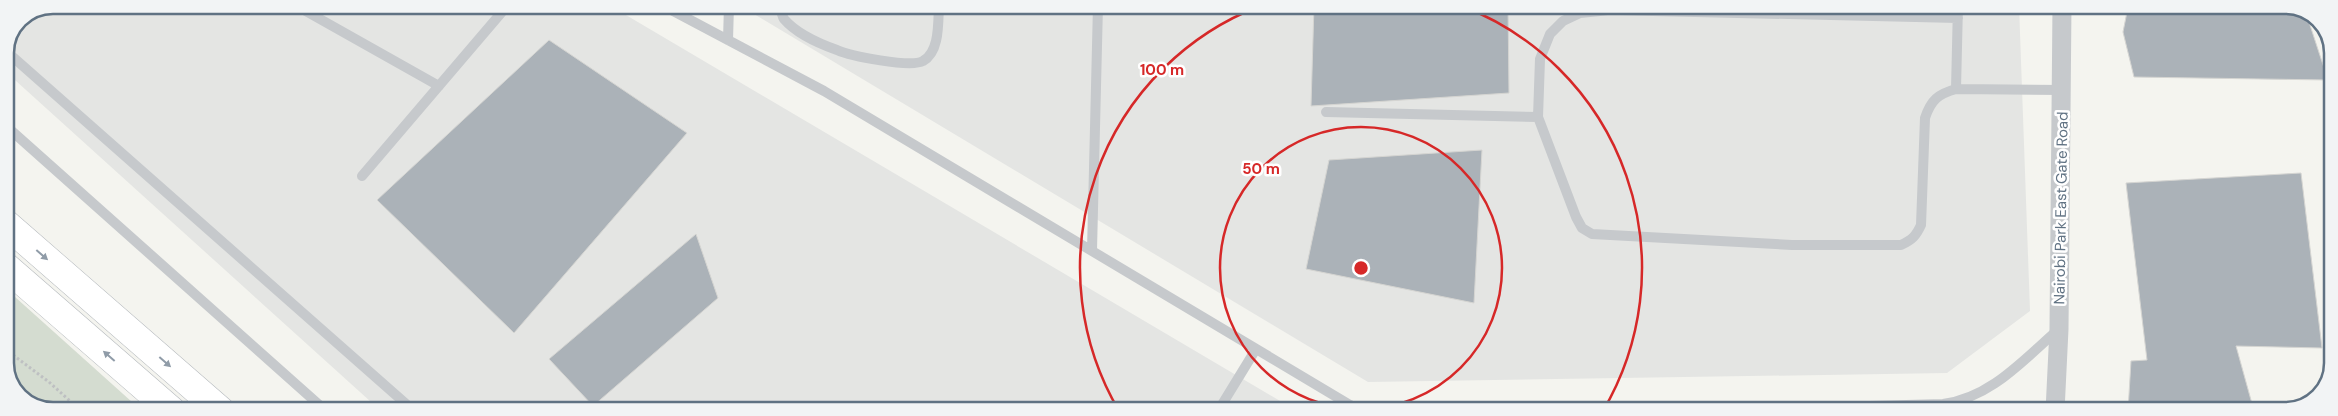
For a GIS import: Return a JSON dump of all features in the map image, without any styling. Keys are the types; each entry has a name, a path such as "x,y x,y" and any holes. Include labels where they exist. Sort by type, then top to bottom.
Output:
{"main road":[{"path":"14,231 210,402"},
{"path":"14,274 162,402"}],"street":[{"name":"Nairobi Park East Gate Road","path":"2055,402 2059,329 2063,90 2062,14"}],"lane":[{"path":"312,14 439,86"},
{"path":"362,176 500,14"},
{"path":"679,14 824,92 1092,250 1343,402"},
{"path":"728,40 729,14"},
{"path":"782,14 784,18 800,32 837,50 881,60 916,64 931,54 938,28 939,14"},
{"path":"1092,250 1098,14"},
{"path":"1580,14 1563,20 1550,34 1540,59 1538,117 1576,217 1582,228 1592,234 1792,246 1901,245 1917,235 1921,225 1924,118 1929,103 1944,92 1956,89 2063,90"},
{"path":"1784,14 1958,18"},
{"path":"1956,89 1958,14"},
{"path":"14,58 404,402"},
{"path":"1326,112 1538,117"},
{"path":"14,133 316,402"},
{"path":"1959,402 1972,398 1995,384 2059,329"},
{"path":"1224,402 1256,349"}],"path":[{"path":"14,356 73,402"}],"shaded area":[{"path":"45,14 624,14 1282,402 371,402 14,79 14,45 25,25"},
{"path":"754,14 2019,14 2030,311 1947,373 1368,382"},
{"path":"14,296 132,402 48,402 35,398 25,391 18,381 14,366"}],"building":[{"path":"1314,14 1508,14 1509,93 1311,106"},
{"path":"2127,14 2295,15 2309,22 2324,68 2324,80 2134,77 2123,32"},
{"path":"549,40 687,133 514,333 377,200"},
{"path":"1482,150 1474,303 1306,269 1329,160"},
{"path":"2301,173 2322,348 2236,346 2252,402 2129,402 2131,361 2147,360 2126,183"},
{"path":"696,234 718,298 598,402 589,402 549,359"}]}
